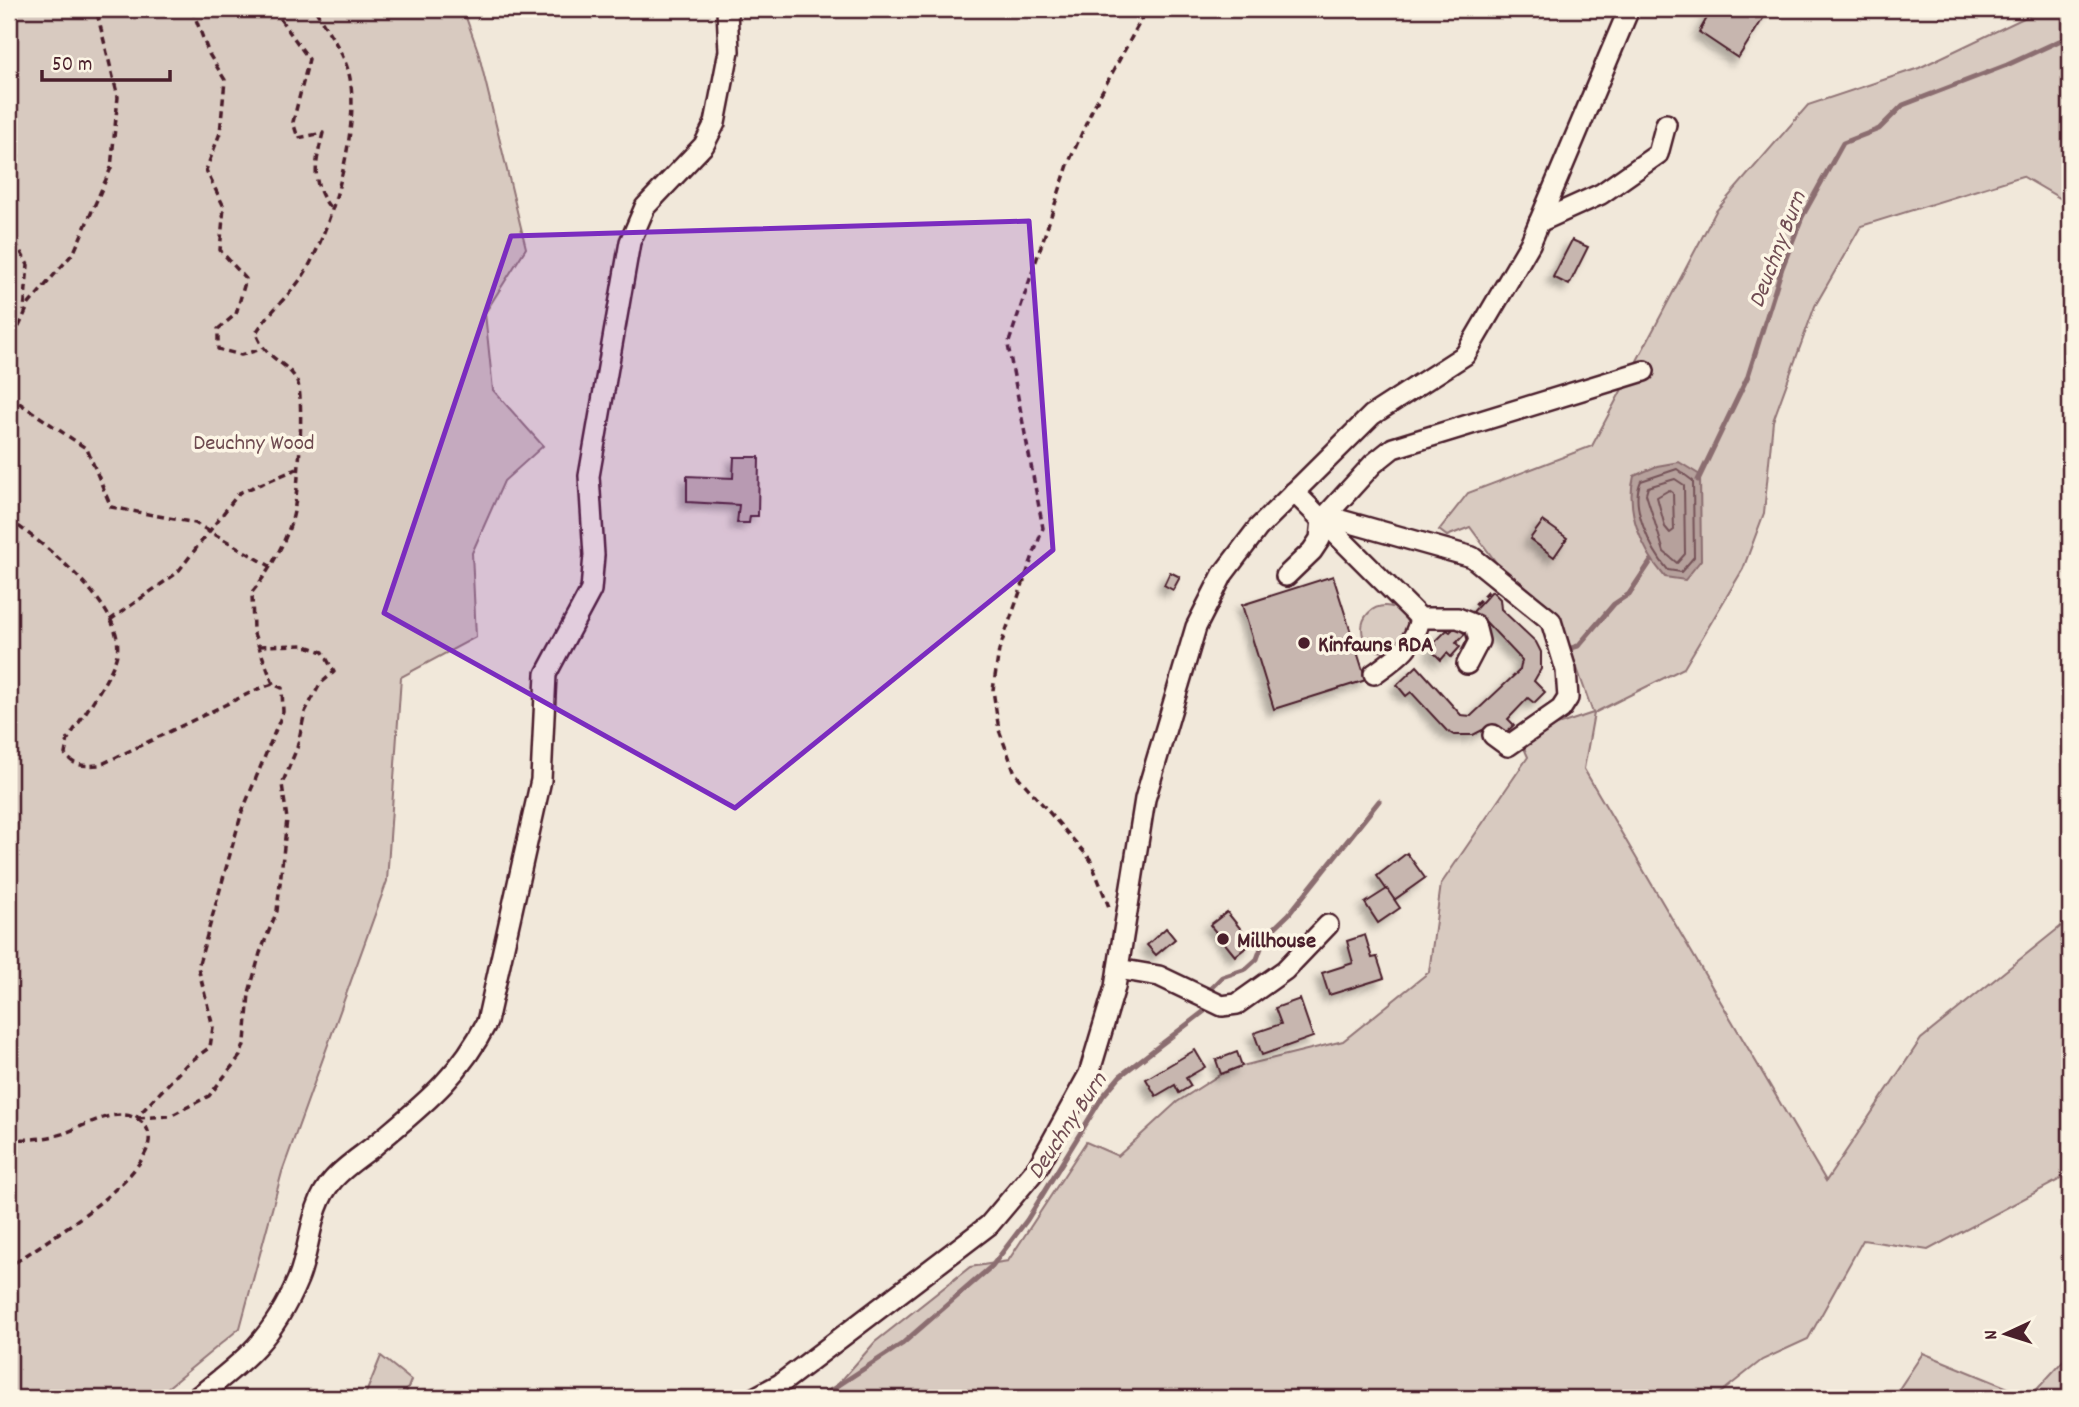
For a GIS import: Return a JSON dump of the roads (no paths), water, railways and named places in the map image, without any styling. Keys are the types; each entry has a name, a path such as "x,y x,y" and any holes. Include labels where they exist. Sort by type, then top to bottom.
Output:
{"street":[{"path":"196,1398 234,1369 269,1335 299,1278 320,1201 332,1180 443,1088 475,1046 487,1022 541,780 546,674 591,590 594,555 589,476 630,242 645,207 704,145 715,123 729,51 727,9"},
{"path":"754,1398 790,1376 989,1225 1038,1167 1089,1074 1118,969 1145,799 1196,627 1223,575 1258,528 1372,415 1465,355 1530,244 1629,9"},
{"path":"1539,222 1601,194 1658,154 1666,124"},
{"path":"1286,576 1316,545 1325,522 1373,464 1393,448 1644,371"},
{"path":"1294,492 1420,618 1458,618 1475,625 1479,641 1467,664"},
{"path":"1325,522 1337,519 1472,557 1551,621 1566,670 1567,698 1560,709 1508,746 1493,735"},
{"path":"1374,674 1408,647 1417,634 1420,618"},
{"path":"1118,969 1160,976 1223,1006 1237,1004 1285,970 1328,925"}],"water":[{"path":"1679,462 1700,475 1701,560 1685,580 1665,577 1649,555 1638,530 1632,503 1634,476 1657,466"}],"waterway":[{"name":"Deuchny Burn","path":"1698,480 1748,376 1782,268 1802,217 1843,143 1879,129 1903,105 2007,65 2070,36"},
{"path":"1565,650 1578,646 1614,604 1629,594 1651,561"},
{"name":"Deuchny Burn","path":"1210,996 1210,989 1222,977 1246,969 1257,959 1265,937 1289,914 1379,801"},
{"name":"Deuchny Burn","path":"819,1398 902,1344 992,1266 1027,1220 1103,1096 1120,1076 1211,1006"}],"place":[{"name":"Kinfauns RDA","path":"1304,643"},
{"name":"Millhouse","path":"1223,939"}],"park label":[{"name":"Deuchny Wood","path":"254,441"}]}
